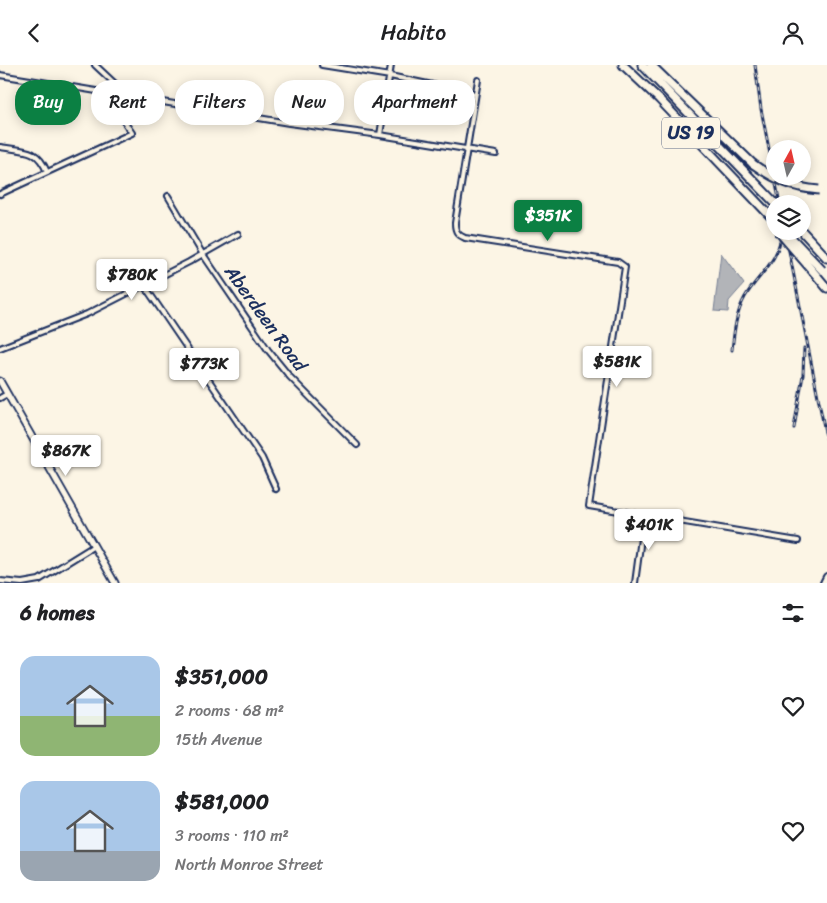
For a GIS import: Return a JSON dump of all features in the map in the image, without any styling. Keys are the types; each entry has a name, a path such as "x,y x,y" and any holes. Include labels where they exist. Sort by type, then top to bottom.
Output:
{"highway":[{"name":"US 19","path":"623,65 661,101 756,203"},
{"name":"US 19","path":"642,65 767,195"},
{"path":"651,65 754,164 769,175 796,187 827,190"},
{"path":"756,203 766,212"},
{"path":"756,203 766,216"},
{"path":"786,240 827,288"},
{"path":"794,240 825,273"},
{"path":"810,240 827,258"}],"main road":[{"path":"0,381 115,583"},
{"path":"824,583 827,577"}],"street":[{"path":"95,65 110,80"},
{"path":"322,65 390,75 476,94"},
{"path":"380,135 391,65"},
{"path":"0,75 91,89"},
{"path":"478,80 454,223 455,230 465,238 618,262 625,267 589,506 798,541"},
{"path":"165,102 288,123 380,135 496,154"},
{"path":"0,194 132,133 126,125"},
{"path":"0,147 38,155 47,173"},
{"name":"Aberdeen Road","path":"168,197 202,253 276,360 357,445"},
{"path":"0,348 87,314 238,234"},
{"path":"144,285 262,458 276,489"},
{"path":"0,398 7,394"},
{"path":"635,583 644,516"},
{"path":"0,581 22,583 39,580 94,546"}],"shaded area":[{"path":"721,253 744,284 729,301 728,312 714,311"}],"railway":[{"path":"755,65 761,109 778,195"},
{"path":"732,350 739,309 745,297 777,252 780,240"},
{"path":"787,240 827,442"},
{"path":"794,428 803,375 804,348"}]}
